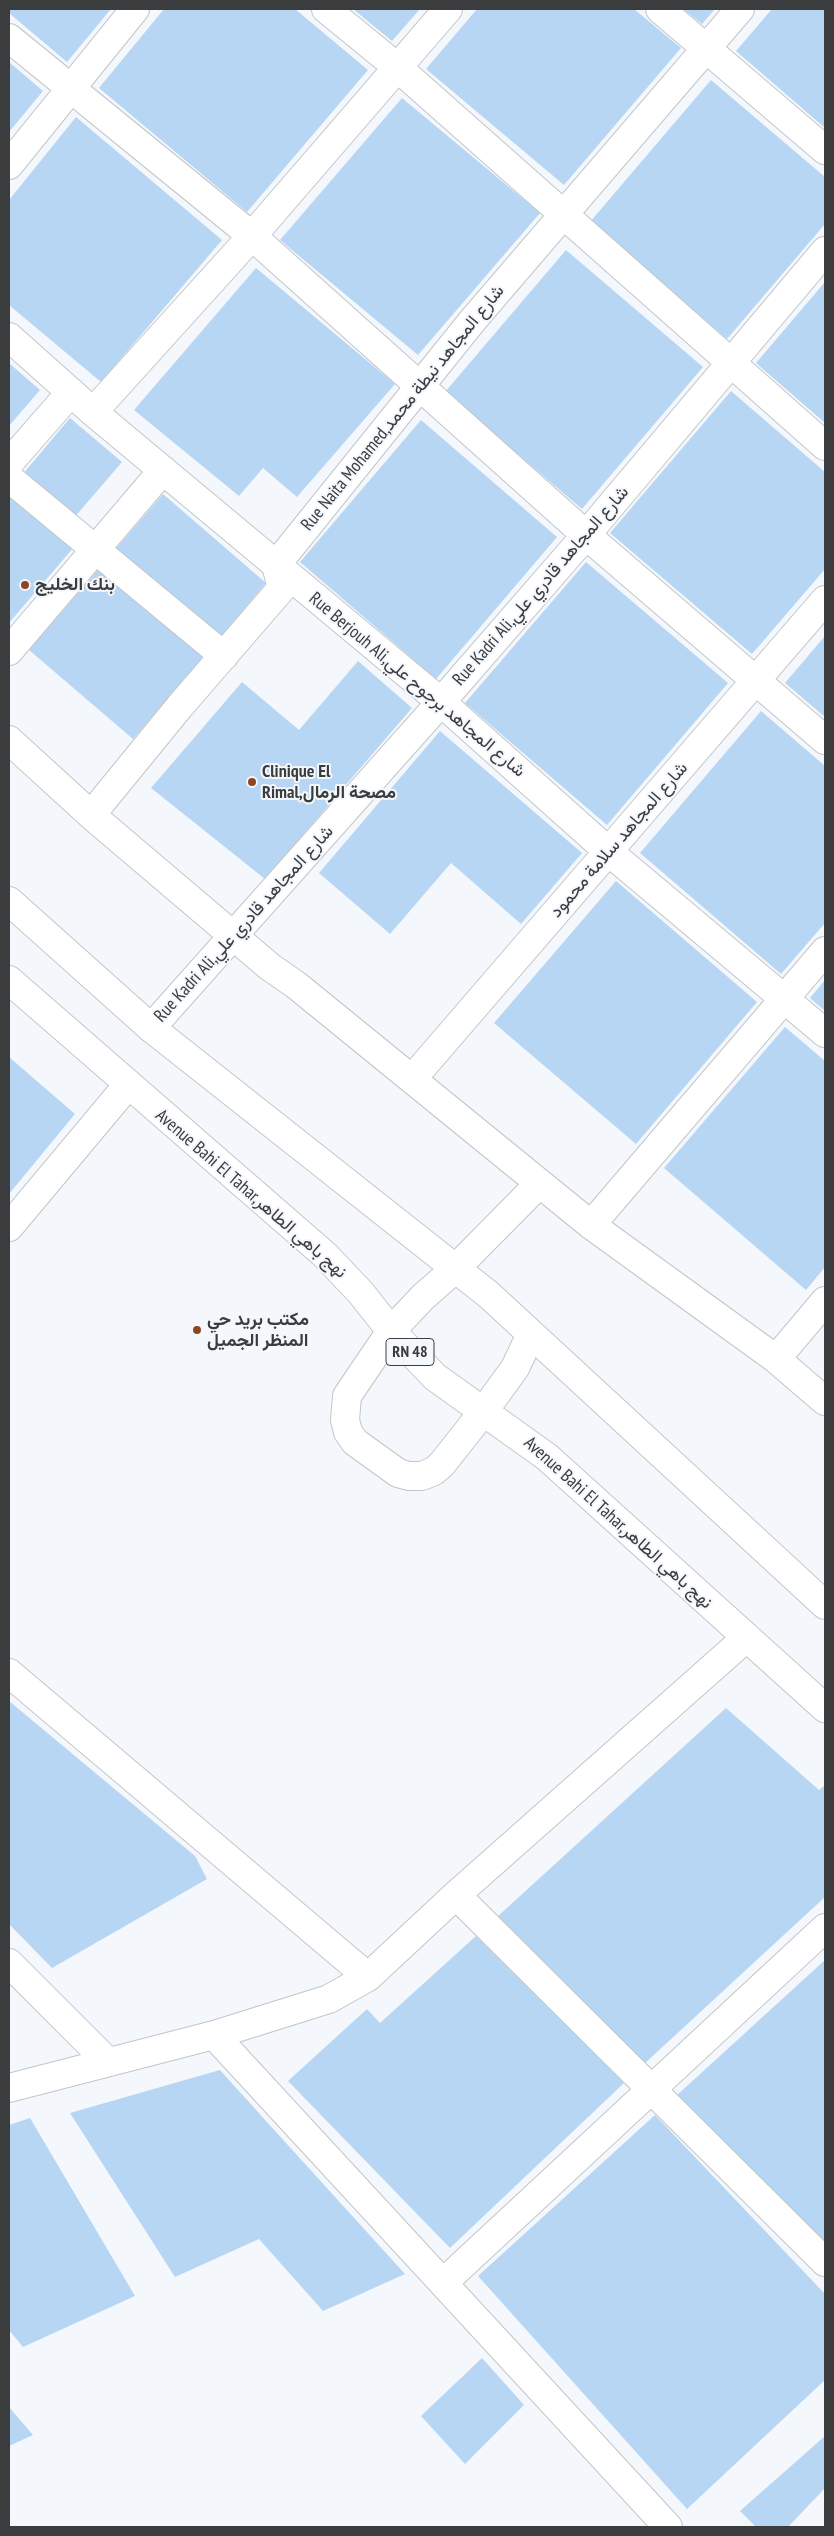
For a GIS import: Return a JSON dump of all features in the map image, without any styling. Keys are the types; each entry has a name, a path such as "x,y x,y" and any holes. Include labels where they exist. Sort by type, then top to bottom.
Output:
{"street":[{"path":"9,165 135,9"},
{"path":"326,9 397,67 825,446"},
{"path":"92,412 252,236 448,9"},
{"path":"660,9 825,150"},
{"name":"Rue Naita Mohamed,شارع المجاهد نيطة محمد","path":"276,565 563,213 740,9"},
{"path":"9,38 252,236 421,385 586,535 825,740"},
{"name":"Rue Kadri Ali,شارع المجاهد قادري علي","path":"151,1028 234,937 586,535 825,251"},
{"name":"Rue Berjouh Ali,شارع المجاهد برجوح علي","path":"9,337 92,412 441,702 609,852 825,1033"},
{"path":"9,463 71,392"},
{"path":"9,651 162,470"},
{"path":"9,478 224,656"},
{"path":"91,815 282,588 276,565"},
{"name":"شارع المجاهد سلامة محمود","path":"412,1079 825,600"},
{"path":"9,740 91,815 270,967 296,985 591,1225 776,1359 825,1401"},
{"path":"9,901 151,1028 456,1268 531,1334 825,1605"},
{"path":"591,1225 825,952"},
{"name":"Avenue Bahi El Tahar,نهج باهي الطاهر","path":"9,980 127,1086 325,1255 361,1293 391,1331 435,1377 547,1457 825,1708"},
{"path":"9,1227 127,1086"},
{"path":"531,1334 515,1368 484,1412 442,1464 422,1476 398,1473 355,1442 344,1420 347,1396 391,1331 423,1297 456,1268 539,1184"},
{"path":"776,1359 825,1301"},
{"path":"9,2088 214,2035 329,1999 368,1977 456,1895 746,1638"},
{"path":"9,1672 368,1977"},
{"path":"456,1895 825,2262"},
{"path":"444,2282 825,1928"},
{"path":"9,1963 108,2062"},
{"path":"214,2035 444,2282 668,2527"}],"building":[{"path":"9,9 111,9 67,62 9,13"},
{"path":"164,9 295,9 368,70 247,212 99,88"},
{"path":"353,9 420,9 392,41"},
{"path":"477,9 634,9 681,48 564,185 426,69"},
{"path":"683,9 715,9 702,24"},
{"path":"772,9 825,9 825,128 736,51"},
{"path":"9,62 43,91 9,132"},
{"path":"711,80 825,177 825,224 727,339 590,222"},
{"path":"402,98 540,213 418,355 280,240"},
{"path":"76,117 222,240 101,382 9,305 9,200"},
{"path":"566,250 703,367 582,509 445,392"},
{"path":"256,268 395,384 297,497 263,468 239,496 134,410"},
{"path":"825,282 825,423 756,363"},
{"path":"9,363 40,390 9,426"},
{"path":"731,391 825,472 825,569 752,654 610,533"},
{"path":"70,418 122,462 73,519 22,475"},
{"path":"421,420 557,537 436,679 300,562"},
{"name":"بنك الخليج","path":"9,491 74,547 9,623"},
{"path":"163,494 266,583 218,640 114,551"},
{"path":"586,562 728,683 607,825 465,703"},
{"path":"102,565 206,654 133,739 29,650"},
{"path":"825,636 825,717 785,683"},
{"name":"Clinique El Rimal,مصحة الرمال","path":"358,661 412,708 265,879 151,788 242,682 299,730"},
{"path":"761,711 825,766 825,923 781,974 640,853"},
{"path":"440,731 582,853 521,924 451,863 390,934 319,873"},
{"path":"616,881 757,1002 636,1144 494,1023"},
{"path":"825,980 825,1011 810,998"},
{"path":"785,1027 825,1061 825,1267 806,1290 664,1168"},
{"path":"9,1057 75,1114 9,1194"},
{"path":"9,1701 195,1856 207,1879 52,1968 9,1924"},
{"path":"726,1708 819,1790 825,1785 825,1897 644,2064 497,1917"},
{"path":"476,1936 624,2083 450,2248 288,2081 367,2009 380,2023"},
{"path":"825,1960 825,2244 676,2096"},
{"path":"220,2070 405,2274 323,2311 259,2239 175,2277 70,2113"},
{"path":"655,2115 825,2294 825,2380 687,2509 478,2276"},
{"path":"30,2118 135,2296 23,2347 9,2330 9,2125"},
{"path":"482,2358 524,2405 465,2464 421,2416"},
{"path":"9,2407 33,2435 9,2446"},
{"path":"825,2436 825,2488 788,2527 756,2527 740,2511"}],"place":[{"name":"بنك الخليج","path":"25,585"},
{"name":"Clinique El Rimal,مصحة الرمال","path":"252,782"},
{"name":"مكتب بريد حي المنظر الجميل","path":"197,1330"}]}
